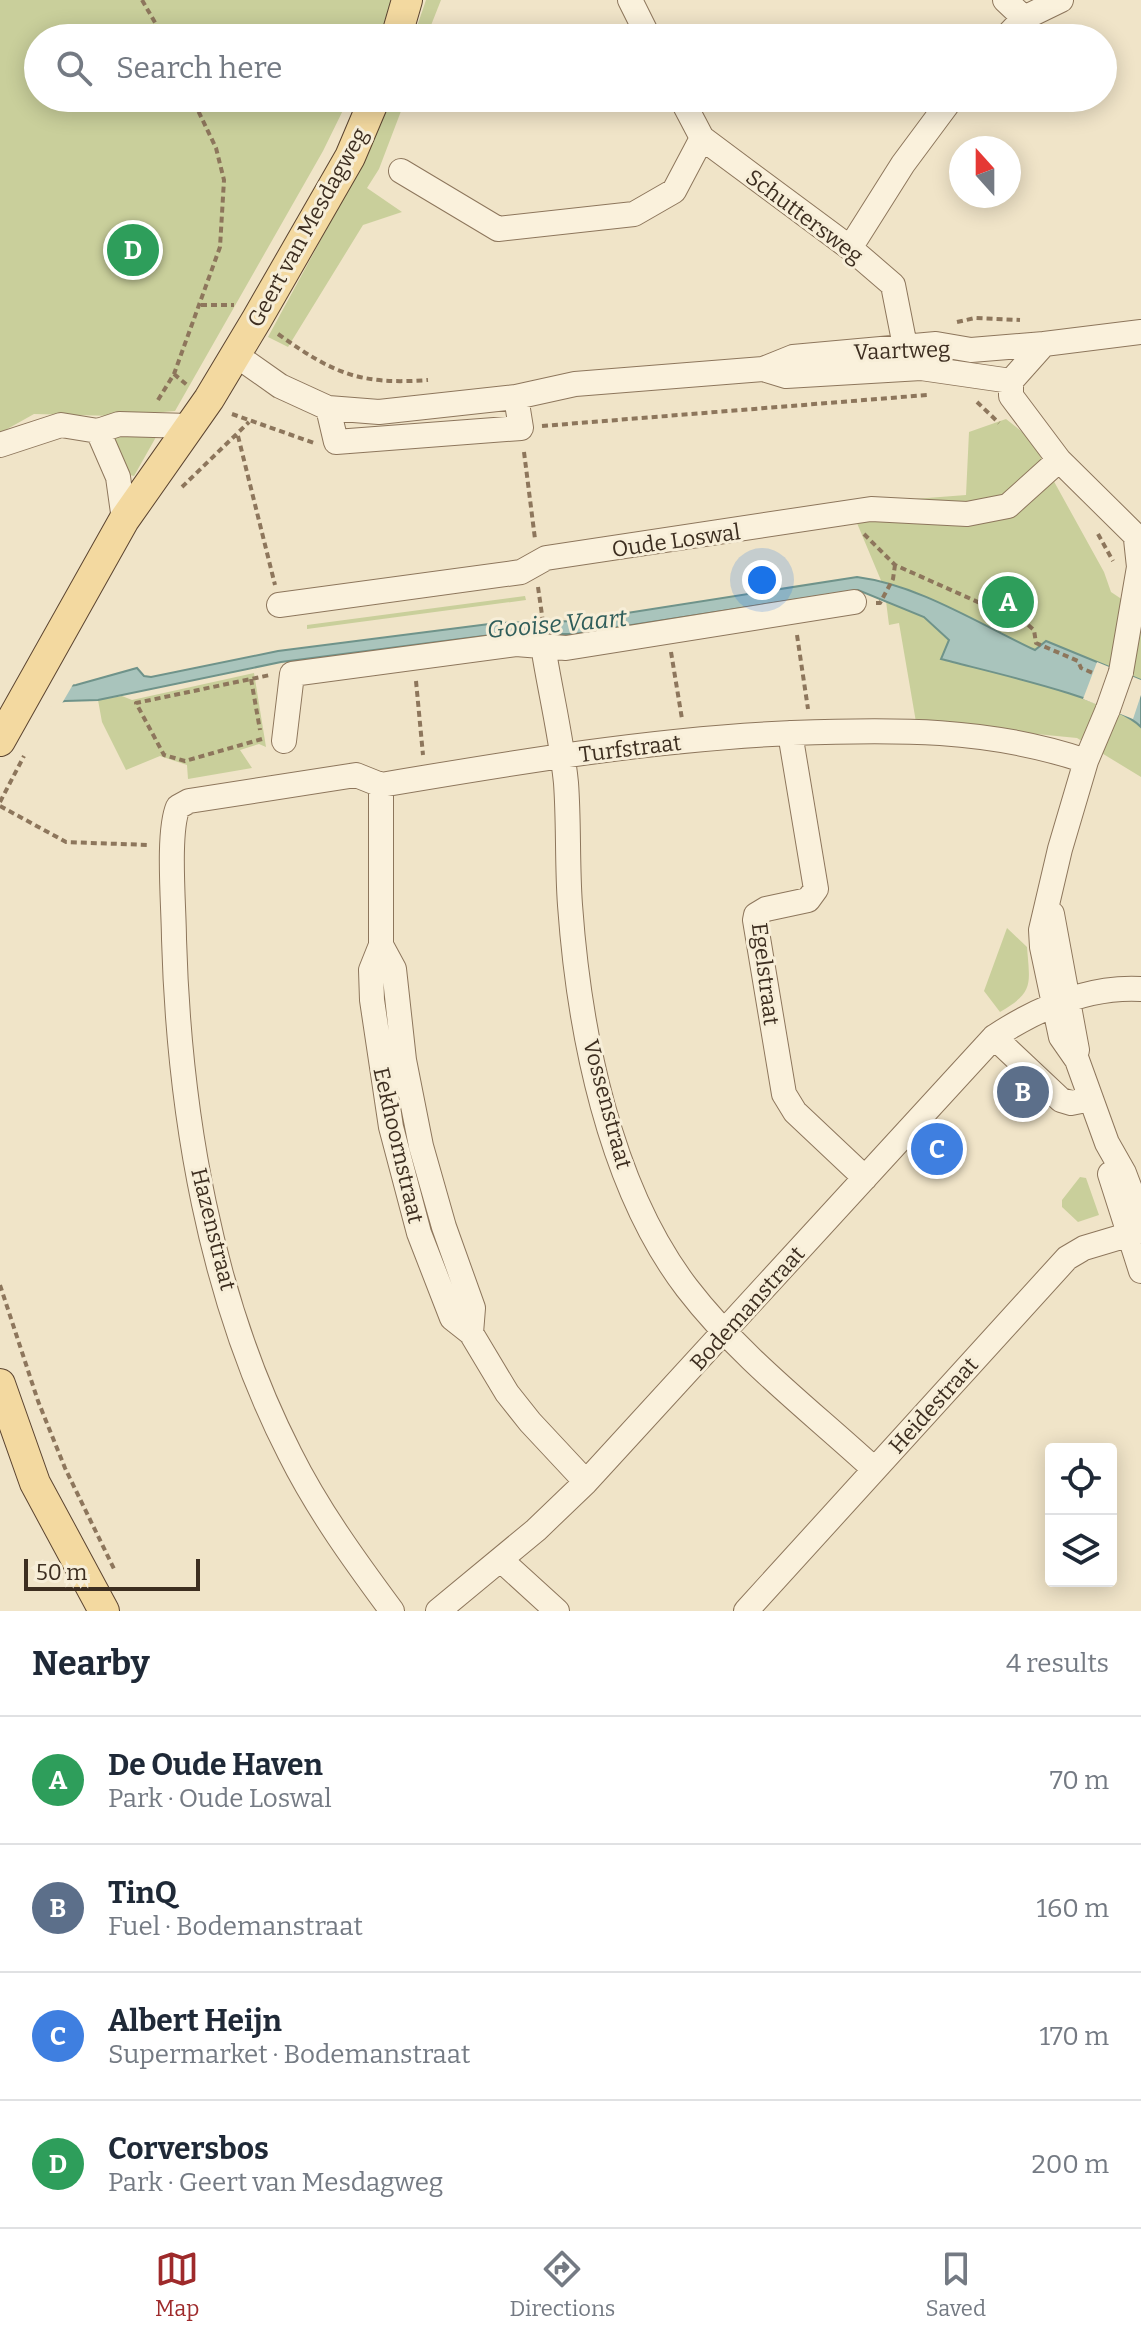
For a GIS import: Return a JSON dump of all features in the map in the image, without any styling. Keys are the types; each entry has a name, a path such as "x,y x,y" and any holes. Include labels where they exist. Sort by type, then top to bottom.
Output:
{"main road":[{"path":"400,24 407,0"},
{"name":"Geert van Mesdagweg","path":"10,742 48,656 124,520 236,355 350,157 369,112"},
{"path":"0,1384 35,1483 104,1611"}],"street":[{"path":"630,0 642,24"},
{"path":"1005,0 1024,18"},
{"path":"1018,24 1024,18 1061,0"},
{"name":"Schuttersweg","path":"688,112 702,138 850,248 893,285 905,346"},
{"path":"850,248 903,164 942,112"},
{"path":"401,171 498,229 634,214 674,191 702,138"},
{"name":"Vaartweg","path":"236,355 280,386 328,408 379,412 516,397 575,384 763,369 793,357 936,344 971,350 1139,335"},
{"path":"1044,344 1011,381 1011,396 1059,460 1139,540 1139,567 1121,672 1086,761 1048,904 1061,1002 1078,1039 1077,1060 1107,1143 1110,1177 1136,1228 1141,1271"},
{"name":"Vaartweg","path":"763,369 786,376 921,368 1011,381"},
{"path":"328,408 336,442 521,428 516,397"},
{"path":"0,445 61,425 98,431 119,424 189,426"},
{"path":"98,431 118,477 124,520"},
{"name":"Oude Loswal","path":"279,605 521,572 546,558 871,509 967,514 1008,506 1059,460"},
{"path":"284,741 292,674 516,644 566,648 854,602"},
{"path":"1121,672 1141,639"},
{"name":"Vossenstraat","path":"546,648 561,757 574,944 591,1049 610,1129 644,1218 686,1286 724,1332 874,1469"},
{"name":"Turfstraat","path":"178,807 189,801 356,775 381,785 644,744 790,733 869,729 972,734 1044,746 1086,761"},
{"name":"Egelstraat","path":"790,733 816,889 808,900 766,909 756,915 755,920 781,1085 795,1112 865,1178"},
{"name":"Eekhoornstraat","path":"381,785 381,945 394,969 404,1060 421,1146 473,1308 471,1333 507,1393 586,1482"},
{"name":"Hazenstraat","path":"178,807 174,846 175,968 183,1069 196,1157 219,1260 257,1376 290,1454 340,1540 392,1611"},
{"name":"Bodemanstraat","path":"438,1611 501,1560 586,1482 994,1037 1061,1002 1117,988 1141,989"},
{"path":"994,1037 1061,1100 1071,1103 1091,1099"},
{"name":"Heidestraat","path":"746,1611 1067,1258 1136,1228"},
{"path":"501,1560 557,1611"}],"path":[{"path":"142,0 156,24"},
{"path":"153,402 165,394 201,305 220,247 224,180 216,148 199,112"},
{"path":"201,305 232,303 240,308"},
{"path":"535,564 537,554 521,428 942,393"},
{"path":"182,487 249,422 308,443 336,442"},
{"path":"238,436 279,605"},
{"path":"846,515 895,565 1027,624 1034,630 1036,643 1078,661 1081,668 1093,673"},
{"path":"1095,530 1115,564"},
{"path":"880,603 893,579 895,565"},
{"path":"793,611 805,693"},
{"path":"673,666 676,690"},
{"path":"251,679 262,740 185,761 164,755 136,703 251,679 292,674"},
{"path":"417,692 427,777"},
{"path":"10,742 0,804 66,842 174,846"},
{"path":"0,1285 49,1428 120,1581"}],"green space":[{"path":"0,0 396,0 385,24 24,24 24,112 342,112 175,411 116,416 34,414 0,433"},
{"path":"426,0 441,0 432,24 418,24"},
{"path":"384,112 401,112 379,169 367,188 402,212 363,225 288,347 268,337 355,177"},
{"path":"1006,419 1030,438 1104,572 1111,592 1141,612 1141,777 1077,738 916,722 899,623 889,625 886,601 890,602 849,504 966,495 969,432"},
{"path":"110,432 156,437 134,476 130,475"},
{"path":"525,596 526,600 307,629 307,625"},
{"path":"254,673 266,747 259,744 240,750 252,768 188,779 187,765 160,756 126,770 102,722 98,700 122,696 132,700"},
{"path":"1007,928 1027,947 1029,979 1019,999 1000,1012 984,991"},
{"path":"1080,1177 1086,1178 1099,1215 1078,1222 1062,1207 1062,1200"}],"water":[{"name":"Gooise Vaart","path":"857,577 880,581 926,597 1035,650 1046,641 1141,680 1141,727 1126,716 1077,696 941,659 949,640 924,617 858,590 574,634 499,634 281,662 98,700 65,701 0,712 0,696 76,685 137,668 144,676 151,677 278,651 497,623 576,621"}],"pier":[{"path":"1097,662 1141,680 1141,695 1133,719 1083,699"},
{"path":"75,681 61,705 0,716 0,692"}],"place":[{"name":"Corversbos","path":"133,250"},
{"name":"De Oude Haven","path":"1008,602"},
{"name":"TinQ","path":"1023,1092"},
{"name":"Albert Heijn","path":"937,1149"}]}
